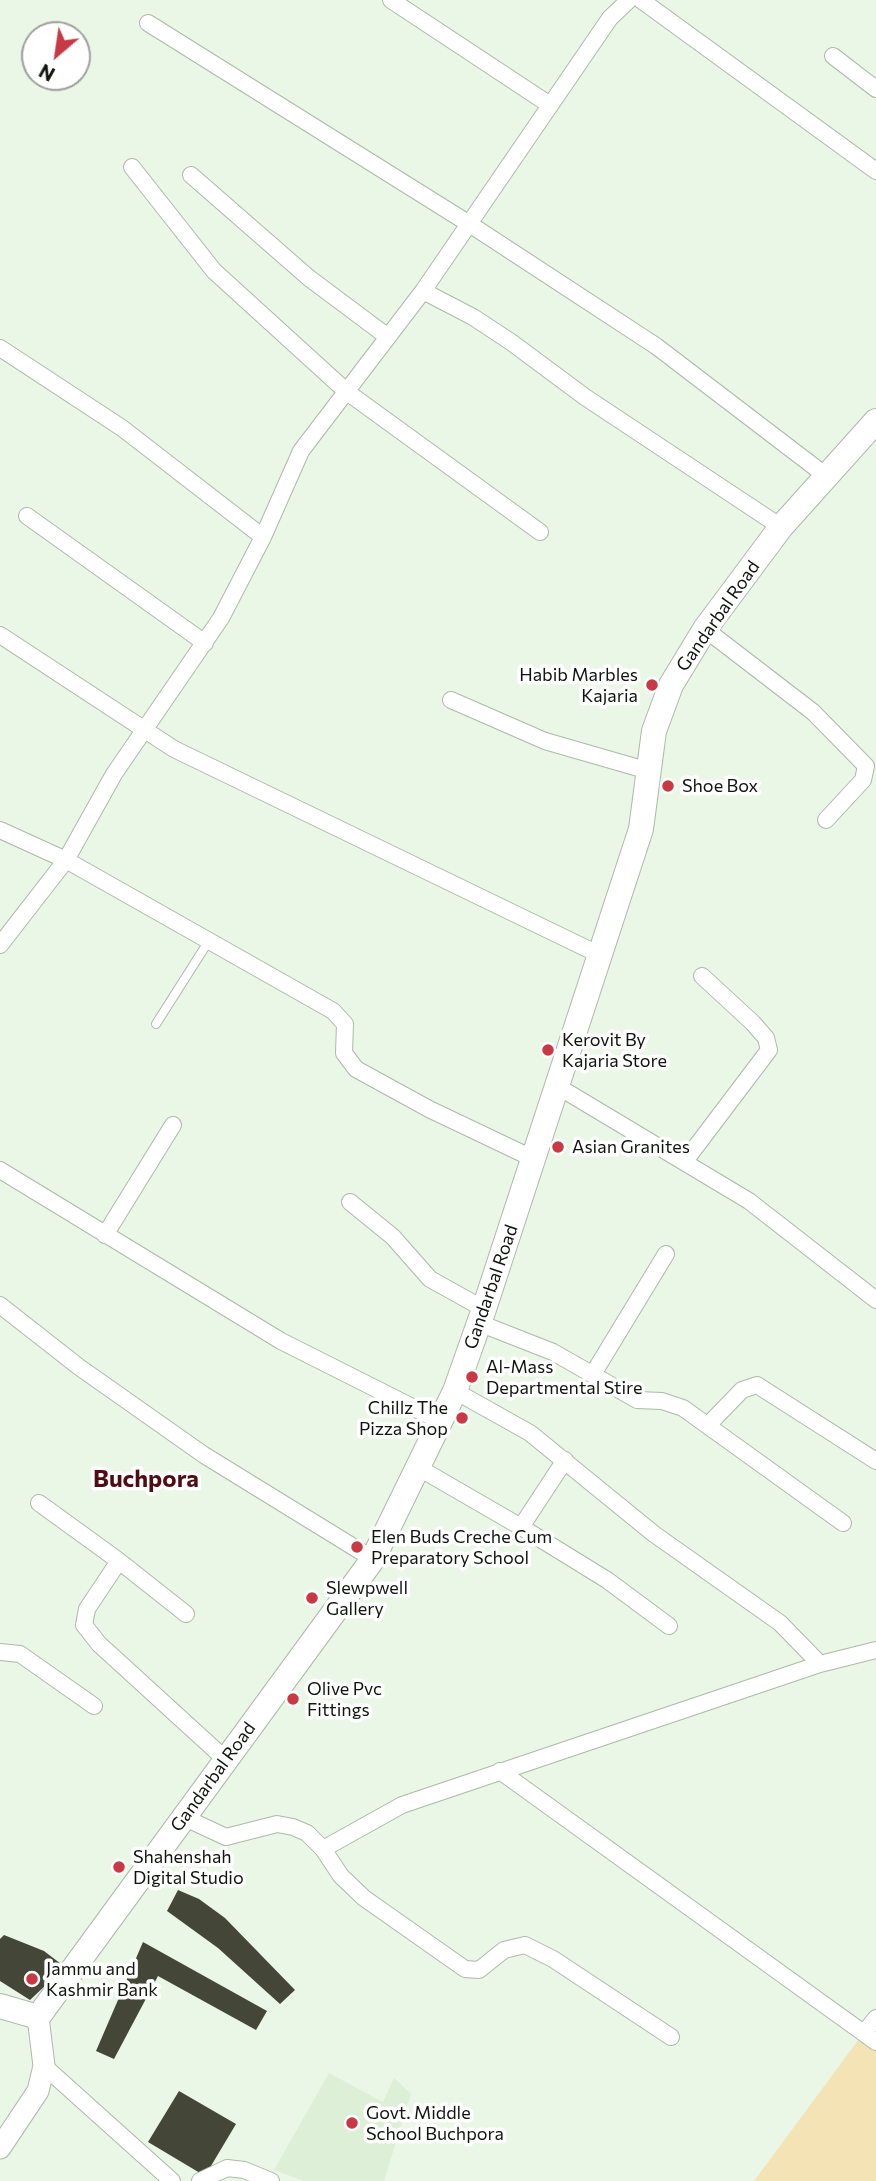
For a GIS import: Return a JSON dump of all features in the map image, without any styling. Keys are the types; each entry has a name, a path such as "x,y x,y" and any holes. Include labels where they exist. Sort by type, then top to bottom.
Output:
{"main road":[{"name":"Gandarbal Road","path":"38,2017 373,1559 455,1391 482,1316 641,829 654,731 671,685 705,629 780,527 876,421"},
{"path":"0,2006 38,2017"}],"street":[{"path":"391,0 550,105"},
{"path":"0,945 66,860 101,795 236,592 295,462 471,225 610,18 629,0"},
{"path":"641,0 876,171"},
{"path":"148,23 471,225 656,346 825,475"},
{"path":"833,56 876,89"},
{"path":"132,167 214,271 347,392 540,532"},
{"path":"191,175 309,278 388,337"},
{"path":"423,291 473,317 511,342 585,397 780,527"},
{"path":"0,348 122,428 263,537"},
{"path":"27,516 205,642"},
{"path":"705,629 813,712 866,766 863,780 826,820"},
{"path":"0,635 174,749 600,955"},
{"path":"451,700 545,741 649,771"},
{"path":"0,830 66,860 210,939 341,1016 345,1024 344,1053 356,1069 429,1109 534,1159"},
{"path":"685,1161 769,1050 766,1038 753,1023 702,976"},
{"path":"557,1086 749,1201 876,1300"},
{"path":"105,1235 173,1125"},
{"path":"0,1170 281,1341 440,1421"},
{"path":"350,1202 393,1237 430,1279 482,1316 553,1352 637,1400 673,1403 709,1424 843,1523"},
{"path":"593,1374 666,1254"},
{"path":"0,1305 79,1367 204,1455 373,1559"},
{"path":"709,1424 742,1390 757,1385 876,1461"},
{"path":"455,1391 530,1433 654,1534 780,1623 820,1664"},
{"path":"521,1527 565,1460"},
{"path":"419,1468 607,1580 669,1626"},
{"path":"39,1503 119,1560 186,1614"},
{"path":"119,1560 87,1609 84,1625 99,1644 225,1759"},
{"path":"323,1849 402,1805 820,1664 876,1650"},
{"path":"0,1652 20,1654 94,1706"},
{"path":"500,1771 870,2038 876,2018"},
{"path":"183,1817 226,1837 277,1824 307,1833 323,1849 341,1876 364,1898 464,1969 479,1970 505,1950 525,1945 553,1959 671,2037"},
{"path":"0,2148 38,2091 44,2066 38,2017"},
{"path":"44,2066 172,2181"},
{"path":"200,2181 227,2168 244,2170 271,2181"}],"lane":[{"path":"156,1024 210,939"}],"shaded area":[{"path":"876,2016 876,2181 754,2181"},
{"name":"Govt. Middle School Buchpora","path":"329,2073 383,2102 394,2078 411,2094 384,2181 304,2181 274,2170"}],"building":[{"path":"178,1890 199,1899 225,1918 295,1990 280,2004 218,1948 167,1911"},
{"path":"4,1935 44,1951 65,1967 30,2000 0,1981 0,1939"},
{"path":"143,1942 267,2011 256,2030 158,1976 114,2059 96,2051"},
{"path":"179,2091 236,2124 205,2176 148,2142"}],"place":[{"name":"Habib Marbles Kajaria","path":"652,685"},
{"name":"Shoe Box","path":"668,786"},
{"name":"Kerovit By Kajaria Store","path":"548,1050"},
{"name":"Asian Granites","path":"558,1147"},
{"name":"Al-Mass Departmental Stire","path":"472,1377"},
{"name":"Chillz The Pizza Shop","path":"462,1418"},
{"name":"Elen Buds Creche Cum Preparatory School","path":"357,1547"},
{"name":"Slewpwell Gallery","path":"312,1598"},
{"name":"Olive Pvc Fittings","path":"293,1699"},
{"name":"Shahenshah Digital Studio","path":"119,1867"},
{"name":"Jammu and Kashmir Bank","path":"32,1979"},
{"name":"Govt. Middle School Buchpora","path":"352,2123"}],"district":[{"name":"Buchpora","path":"146,1479"}]}
